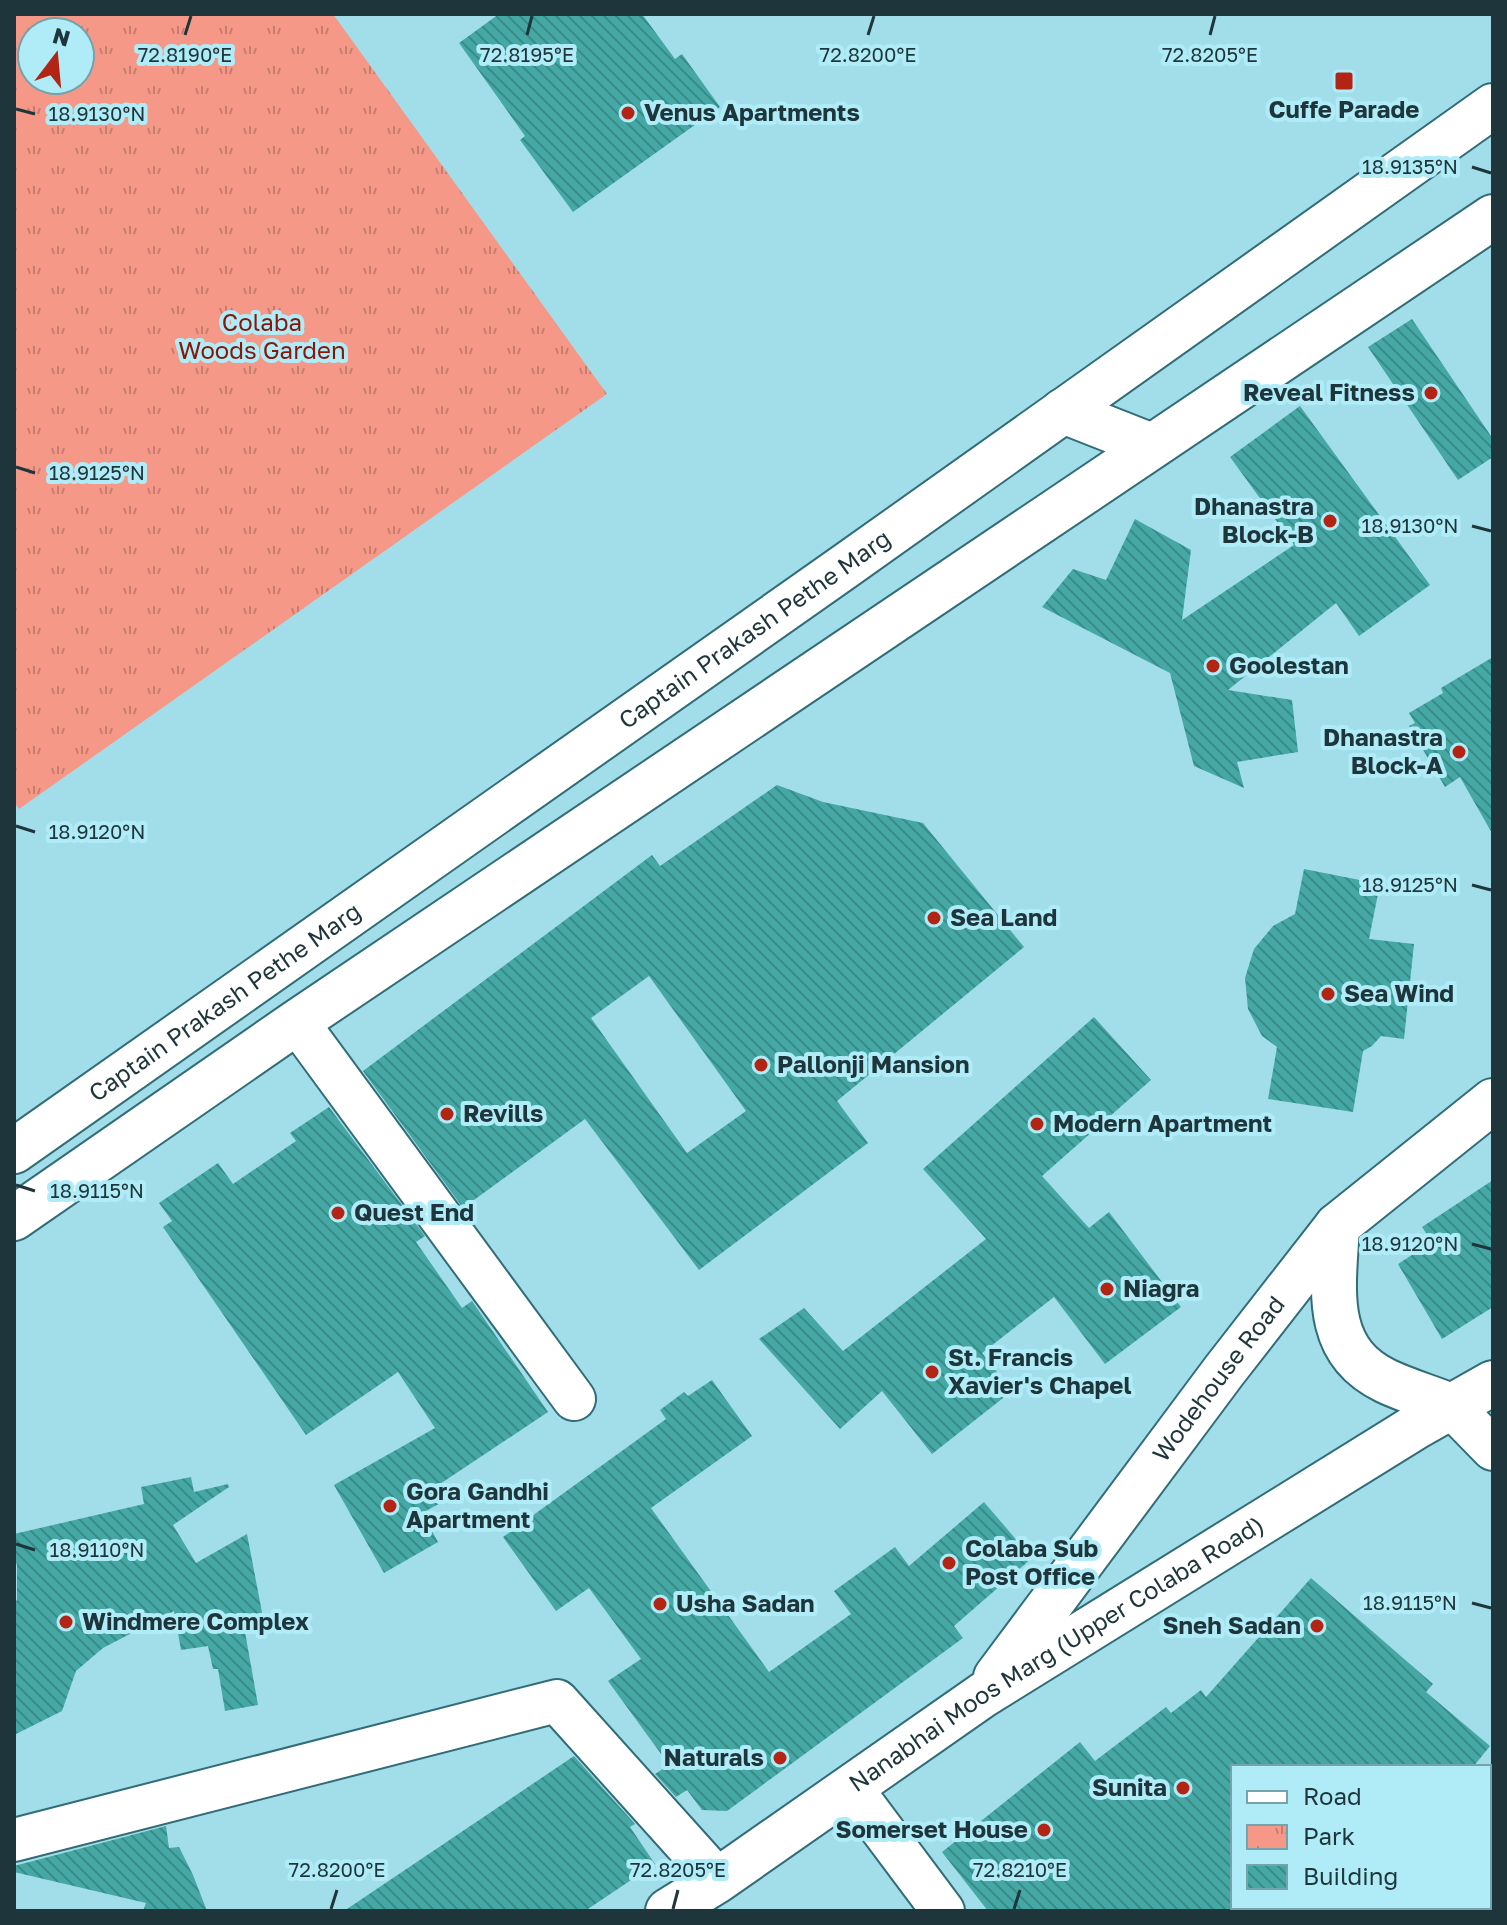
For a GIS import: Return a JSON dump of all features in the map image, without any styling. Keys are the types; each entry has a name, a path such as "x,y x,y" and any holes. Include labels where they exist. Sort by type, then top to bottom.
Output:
{"main road":[{"name":"Captain Prakash Pethe Marg","path":"14,1151 1493,106"},
{"path":"14,1218 297,1022 1493,217"},
{"path":"1063,411 1152,446"},
{"name":"Wodehouse Road","path":"983,1695 1224,1371 1337,1226 1493,1101"},
{"path":"1337,1226 1335,1314 1342,1341 1360,1362 1384,1380 1451,1406"},
{"name":"Nanabhai Moos Marg (Upper Colaba Road)","path":"668,1911 718,1880 983,1695 1493,1383"}],"street":[{"path":"297,1022 574,1399"},
{"path":"1451,1406 1493,1449"},
{"path":"14,1840 557,1701 718,1880"},
{"path":"851,1788 943,1911"}],"green space":[{"name":"Colaba Woods Garden","path":"14,14 333,14 607,394 19,809 14,802"}],"building":[{"name":"Venus Apartments","path":"499,14 642,14 675,59 682,54 720,107 573,212 520,140 525,136 459,43"},
{"name":"Reveal Fitness","path":"1412,319 1493,439 1493,457 1458,480 1368,347"},
{"path":"1300,406 1430,585 1359,636 1336,603 1228,690 1292,700 1298,752 1237,762 1244,788 1194,766 1170,673 1042,607 1073,569 1106,580 1135,519 1191,550 1182,620 1294,545 1230,457"},
{"name":"Dhanastra Block-A","path":"1493,657 1493,835 1460,777 1445,787 1409,726 1415,723 1409,713 1443,693 1441,688"},
{"path":"777,785 823,802 923,823 1024,947 837,1101 868,1143 699,1270 585,1119 463,1208 363,1071 652,855 660,866","holes":["649,976 746,1111 687,1153 591,1018"]},
{"name":"Sea Wind","path":"1304,869 1380,884 1369,939 1414,944 1404,1039 1381,1036 1363,1051 1353,1112 1268,1099 1277,1047 1262,1036 1248,1009 1245,978 1254,949 1273,926 1295,914"},
{"path":"1094,1017 1151,1080 1042,1176 1089,1228 1109,1212 1181,1307 1105,1364 1054,1297 982,1353 1012,1391 932,1454 882,1391 840,1429 759,1339 804,1308 843,1351 986,1239 923,1169"},
{"path":"329,1107 425,1236 416,1242 462,1308 472,1301 548,1412 440,1484 448,1499 422,1513 438,1542 384,1573 334,1485 435,1428 398,1372 306,1435 163,1227 172,1221 159,1203 218,1163 233,1184 296,1141 290,1133"},
{"path":"1493,1180 1493,1307 1442,1339 1398,1264 1432,1242 1422,1227"},
{"name":"Usha Sadan","path":"712,1380 752,1436 651,1508 769,1672 851,1614 834,1591 895,1547 909,1566 984,1502 1032,1558 954,1626 963,1638 727,1811 702,1810 687,1790 676,1797 655,1774 669,1765 608,1681 641,1659 589,1588 556,1611 503,1537 666,1419 660,1410 684,1392 688,1396"},
{"path":"191,1477 194,1492 228,1484 229,1487 173,1525 196,1563 247,1534 265,1628 245,1632 258,1705 225,1711 218,1669 213,1669 208,1646 181,1650 174,1611 103,1648 76,1671 62,1711 14,1735 17,1565 14,1534 144,1504 141,1487"},
{"path":"1311,1578 1433,1684 1426,1692 1490,1746 1475,1765 1231,1765 1233,1911 988,1911 942,1852 1080,1742 1095,1761 1166,1707 1171,1713 1201,1690 1206,1697"},
{"path":"574,1756 635,1824 630,1827 655,1864 585,1911 344,1911"},
{"path":"166,1826 169,1848 179,1847 207,1911 143,1911 146,1903 14,1872 14,1866"}],"place":[{"name":"Cuffe Parade","path":"1344,81"},
{"name":"Venus Apartments","path":"628,113"},
{"name":"Reveal Fitness","path":"1431,393"},
{"name":"Dhanastra Block-B","path":"1330,521"},
{"name":"Goolestan","path":"1213,666"},
{"name":"Dhanastra Block-A","path":"1459,752"},
{"name":"Sea Land","path":"934,918"},
{"name":"Sea Wind","path":"1328,994"},
{"name":"Pallonji Mansion","path":"761,1065"},
{"name":"Revills","path":"447,1114"},
{"name":"Modern Apartment","path":"1037,1124"},
{"name":"Quest End","path":"338,1213"},
{"name":"Niagra","path":"1107,1289"},
{"name":"St. Francis Xavier's Chapel","path":"932,1372"},
{"name":"Gora Gandhi Apartment","path":"390,1506"},
{"name":"Colaba Sub Post Office","path":"949,1563"},
{"name":"Usha Sadan","path":"660,1604"},
{"name":"Windmere Complex","path":"66,1622"},
{"name":"Sneh Sadan","path":"1317,1626"},
{"name":"Naturals","path":"780,1758"},
{"name":"Sunita","path":"1183,1788"},
{"name":"Somerset House","path":"1044,1830"}]}
